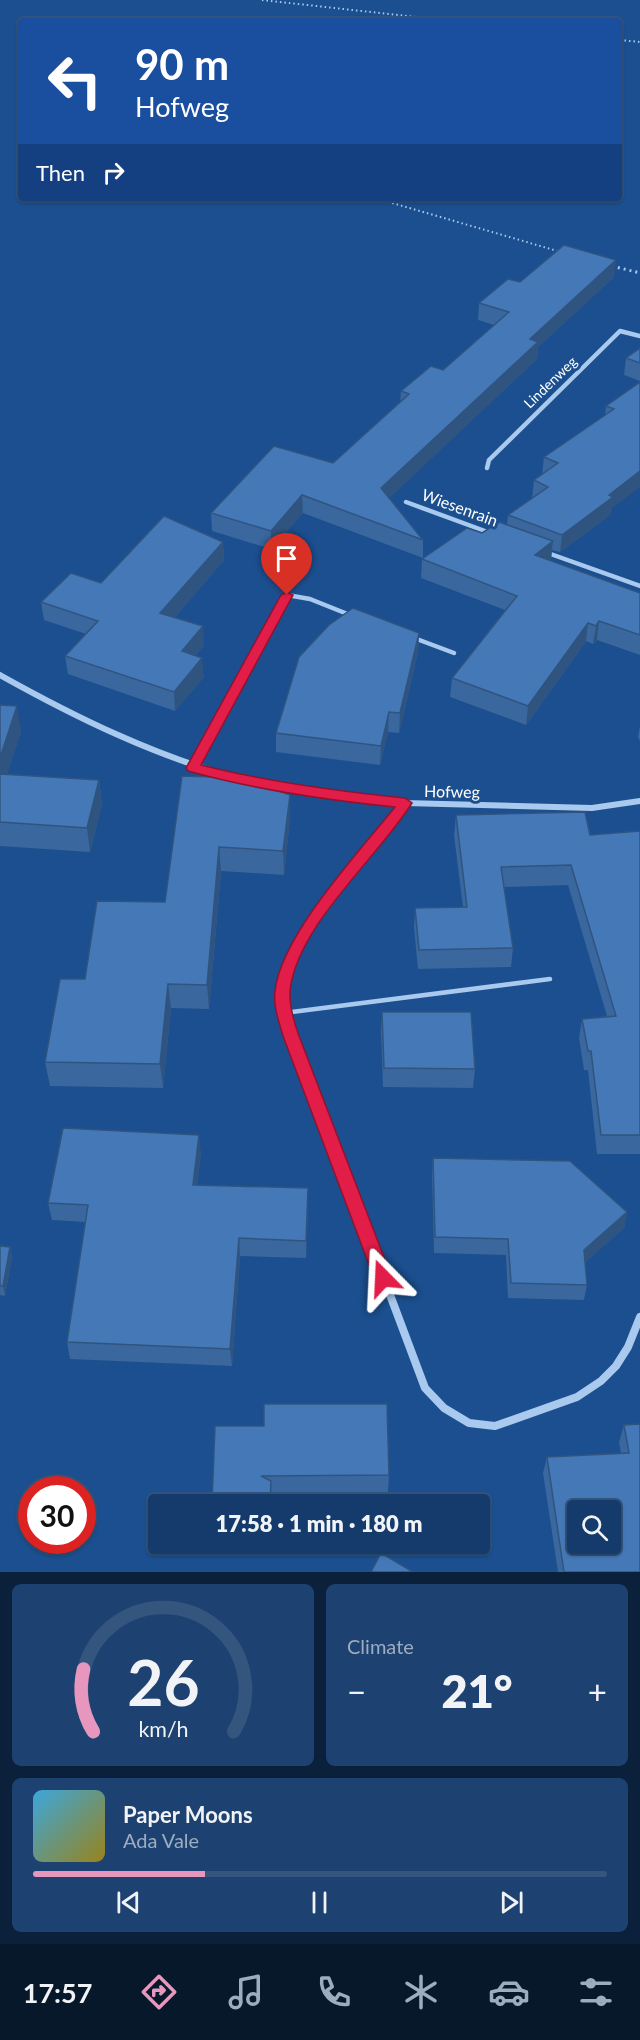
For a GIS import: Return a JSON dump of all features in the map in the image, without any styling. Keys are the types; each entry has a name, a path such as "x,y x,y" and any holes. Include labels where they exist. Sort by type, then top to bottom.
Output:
{"street":[{"name":"Lindenweg","path":"487,468 489,460 620,331 640,336"},
{"name":"Wiesenrain","path":"406,502 495,534"},
{"path":"540,550 640,586"},
{"path":"193,768 287,595"},
{"name":"Hofweg","path":"0,675 131,742 193,768 249,782 342,797 405,803 592,808 640,801"},
{"path":"405,803 310,926 291,960 283,991 284,1013 291,1036 425,1388 444,1408 469,1423 495,1426 577,1397 601,1381 616,1366 628,1347 640,1317"}],"lane":[{"path":"287,595 309,599 354,616"},
{"path":"409,636 453,653"},
{"path":"284,1013 550,979"}],"path":[{"path":"262,0 425,18"},
{"path":"622,40 640,42"},
{"path":"385,201 561,252"},
{"path":"606,264 640,273"}],"building":[{"path":"564,245 616,260 530,339 538,342 381,488 423,540 302,495 271,531 211,513 274,446 333,463 409,394 401,391 431,366 443,370 509,312 479,303 508,279 520,282"},
{"path":"640,348 640,363 626,358"},
{"path":"640,382 640,471 609,495 613,497 562,535 508,515 548,487 534,480 558,463 544,457 614,409 606,406"},
{"path":"164,516 223,542 160,613 203,626 182,651 202,658 174,692 65,656 98,621 41,602 71,573 101,583"},
{"path":"499,522 553,541 535,555 640,593 640,635 599,621 596,626 588,623 528,706 452,678 517,596 422,559 467,528 482,533"},
{"path":"353,608 419,633 400,713 389,712 381,746 276,733 299,657 329,625"},
{"path":"0,705 17,706 0,758"},
{"path":"0,774 99,780 87,828 0,822"},
{"path":"182,776 242,778 290,795 283,851 219,847 207,985 168,984 160,1064 45,1062 60,979 85,979 97,901 165,902"},
{"path":"585,812 590,835 640,831 640,1135 601,1135 591,1051 588,1051 582,1019 616,1016 571,865 501,867 513,948 419,950 415,908 467,907 456,815"},
{"path":"382,1012 471,1012 475,1069 384,1068"},
{"path":"63,1128 199,1135 193,1185 308,1188 306,1241 239,1238 230,1349 67,1342 88,1205 48,1203"},
{"path":"433,1158 570,1161 627,1212 584,1250 587,1285 511,1283 508,1239 435,1237"},
{"path":"0,1246 10,1247 3,1286 0,1286"},
{"path":"264,1404 387,1404 389,1475 261,1476 271,1481 270,1494 212,1494 215,1426 264,1426"},
{"path":"640,1424 640,1572 564,1572 547,1457 629,1453 624,1425"},
{"path":"380,1554 383,1554 413,1572 371,1572"}],"route":[{"path":"287,595 193,768 249,782 342,797 405,803 310,926 291,960 283,991 284,1013 291,1036 383,1278"}]}
